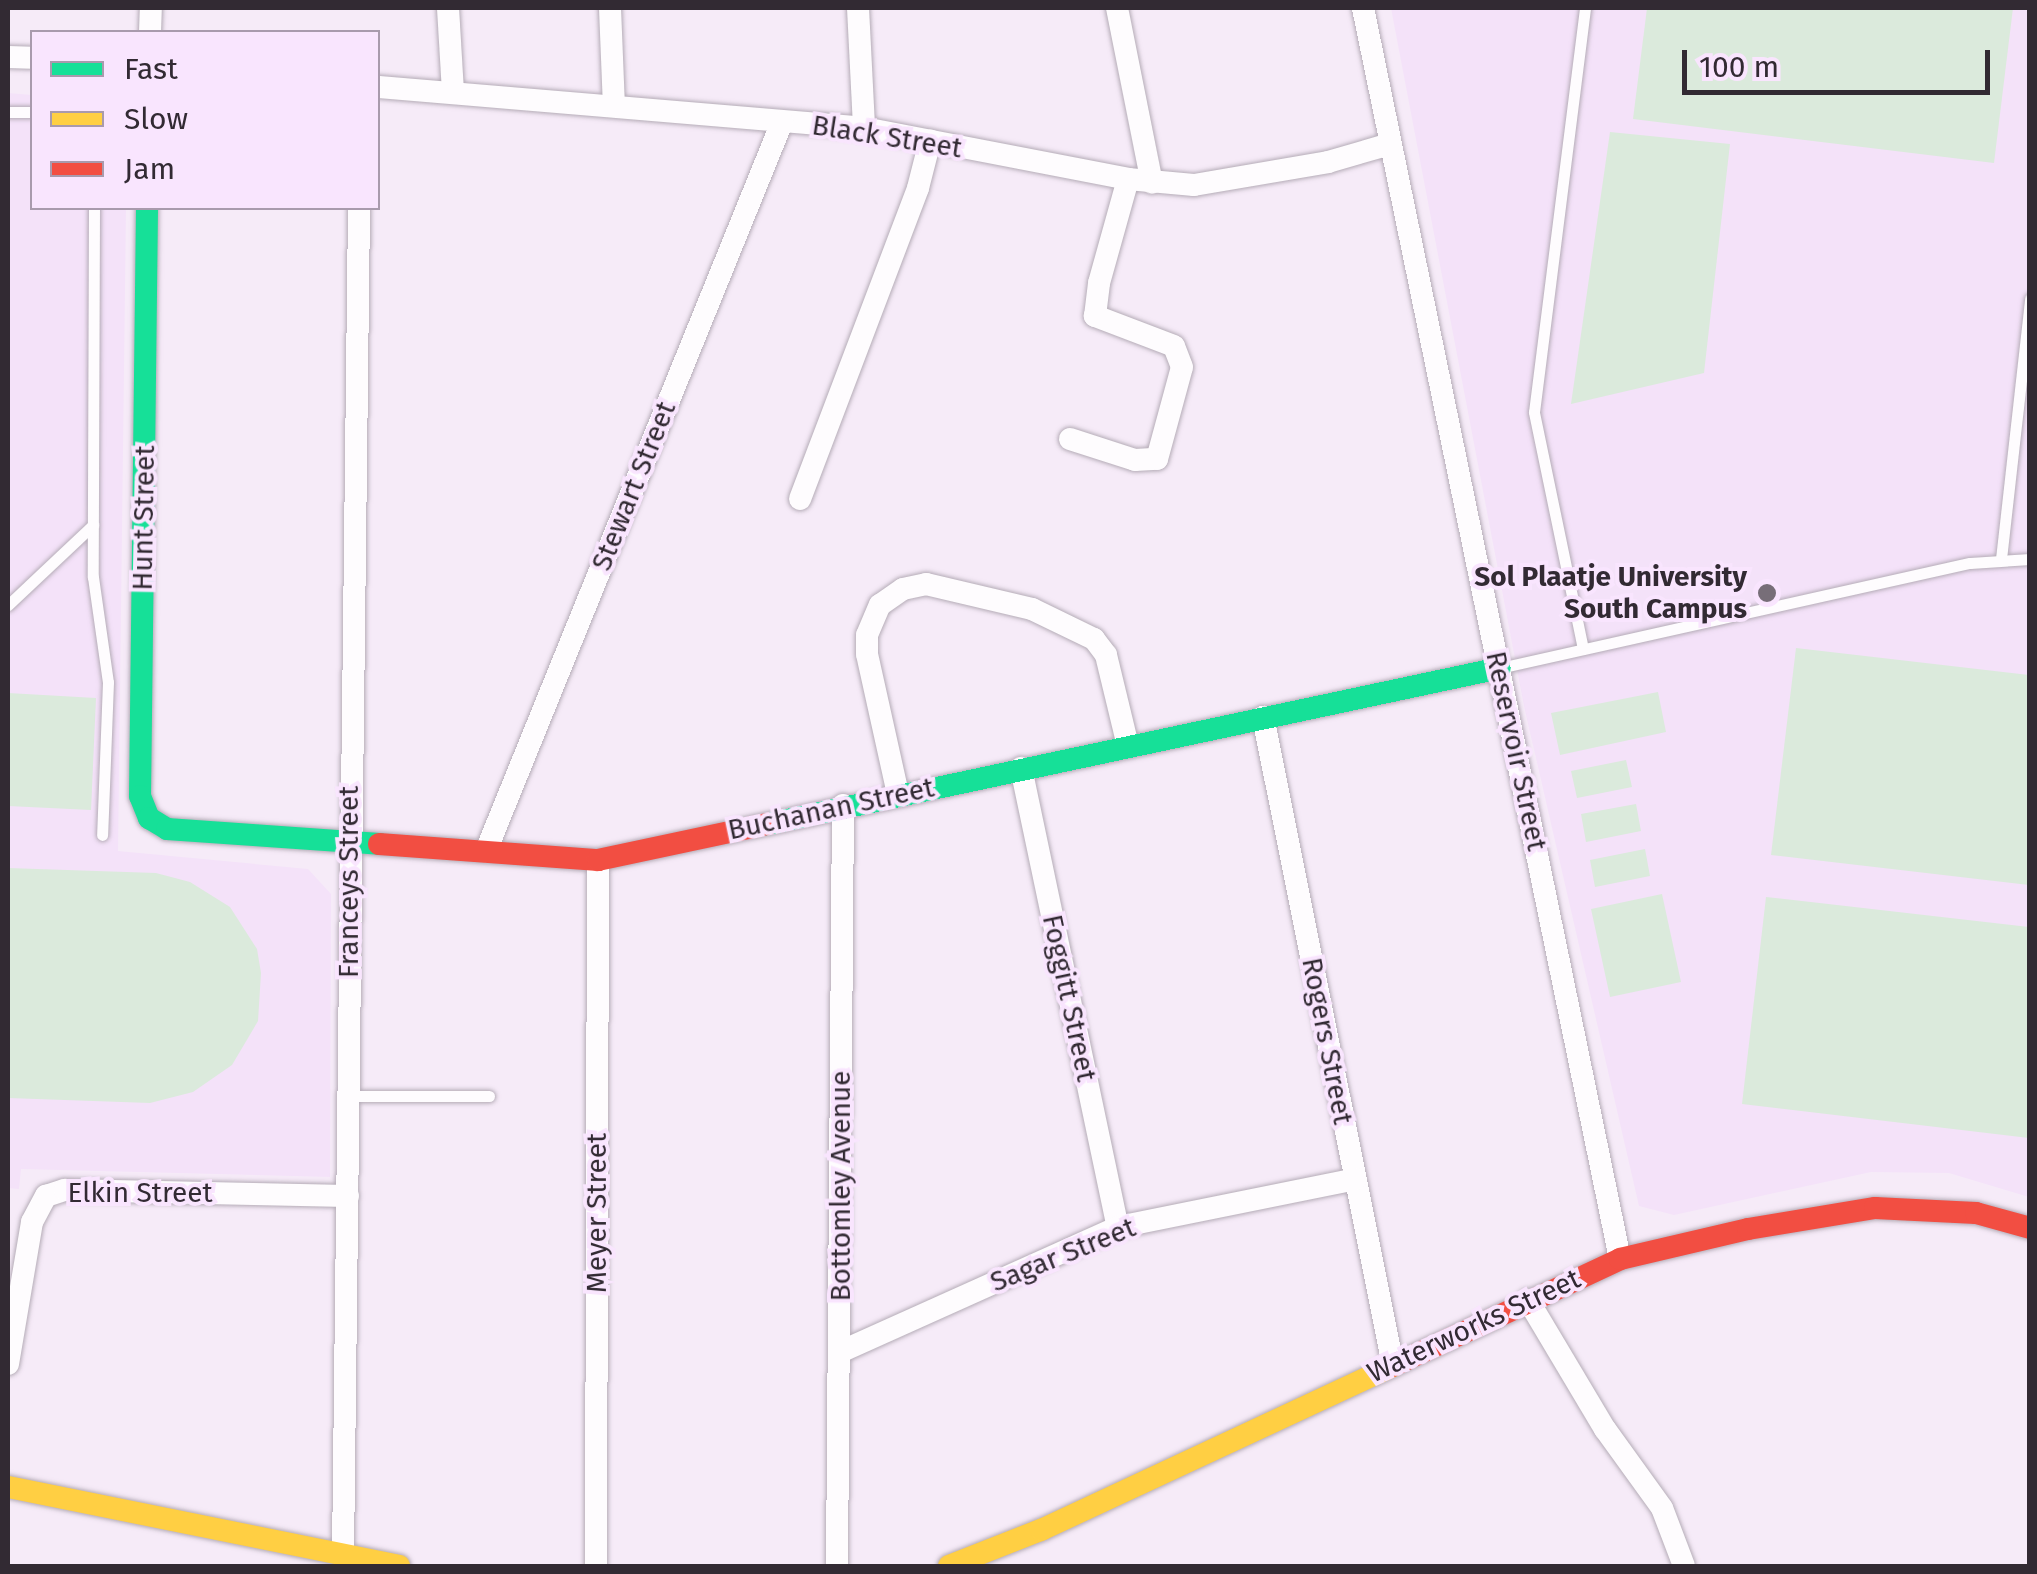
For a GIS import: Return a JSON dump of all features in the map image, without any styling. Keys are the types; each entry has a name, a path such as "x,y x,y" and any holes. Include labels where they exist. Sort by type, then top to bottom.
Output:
{"street":[{"path":"448,8 453,92"},
{"path":"610,8 614,106"},
{"path":"858,8 864,128"},
{"path":"1070,439 1135,460 1157,459 1182,367 1174,346 1095,316 1098,283 1140,180 1117,8"},
{"name":"Reservoir Street","path":"1364,8 1620,1259"},
{"name":"Black Street","path":"380,88 864,128 1140,180 1221,183 1390,144"},
{"name":"Stewart Street","path":"486,851 782,122"},
{"path":"800,498 918,188 930,142"},
{"name":"Hunt Street","path":"148,210 140,796 156,824"},
{"name":"Franceys Street","path":"344,1556 359,210"},
{"path":"898,794 867,654 867,635 880,605 903,590 926,584 1032,609 1094,638 1106,655 1128,746"},
{"name":"Buchanan Street","path":"156,824 180,831 598,860 1500,668"},
{"name":"Rogers Street","path":"1263,717 1393,1366"},
{"name":"Foggitt Street","path":"1021,768 1118,1227"},
{"name":"Bottomley Avenue","path":"838,1566 843,805"},
{"name":"Meyer Street","path":"596,1566 598,860"},
{"name":"Sagar Street","path":"840,1352 1118,1227 1355,1180"},
{"name":"Elkin Street","path":"8,1364 12,1313 32,1222 46,1196 65,1190 348,1196"},
{"name":"Waterworks Street","path":"949,1566 1041,1530 1620,1259 1763,1226 1875,1208 1976,1213 2030,1228"},
{"path":"1528,1300 1605,1429 1662,1508 1684,1566"},
{"path":"8,1487 399,1566"}],"lane":[{"path":"1584,649 1534,412 1585,8"},
{"path":"94,210 93,525 97,612 108,682 102,834"},
{"path":"2000,560 2030,299"},
{"path":"8,605 93,525"},
{"path":"1500,668 2000,560 2030,559"},
{"path":"348,1096 489,1096"}],"shaded area":[{"name":"Sol Plaatje University South Campus","path":"1391,8 2029,8 2029,1197 1949,1173 1871,1172 1674,1215 1639,1206 1524,706"},
{"path":"8,93 30,95 30,210 126,210 118,851 308,869 331,894 330,1177 21,1169 19,1189 8,1188"}],"green space":[{"path":"1647,8 2013,8 1994,163 1633,119"},
{"path":"1610,132 1730,144 1704,373 1571,404"},
{"path":"1796,648 2029,675 2029,885 1771,855"},
{"path":"1658,692 1666,732 1560,755 1551,713"},
{"path":"8,693 96,698 91,810 8,806"},
{"path":"1626,760 1632,787 1577,798 1571,771"},
{"path":"1636,804 1641,831 1586,842 1581,814"},
{"path":"1645,849 1650,876 1595,887 1590,860"},
{"path":"8,868 156,873 190,882 230,907 257,949 261,973 258,1021 232,1065 193,1092 150,1103 8,1098"},
{"path":"1662,894 1681,982 1610,997 1591,909"},
{"path":"1766,897 2029,927 2029,1138 1742,1104"}],"traffic: fast":[{"path":"147,210 140,796 149,818 167,829 379,844"},
{"path":"768,824 1500,668"}],"traffic: slow":[{"path":"949,1566 1041,1530 1392,1366"},
{"path":"8,1487 399,1566"}],"traffic: jam":[{"path":"379,844 598,860 768,824"},
{"path":"1392,1366 1620,1259 1748,1229 1875,1208 1976,1213 2030,1228"}],"place":[{"name":"Sol Plaatje University South Campus","path":"1767,593"}]}
